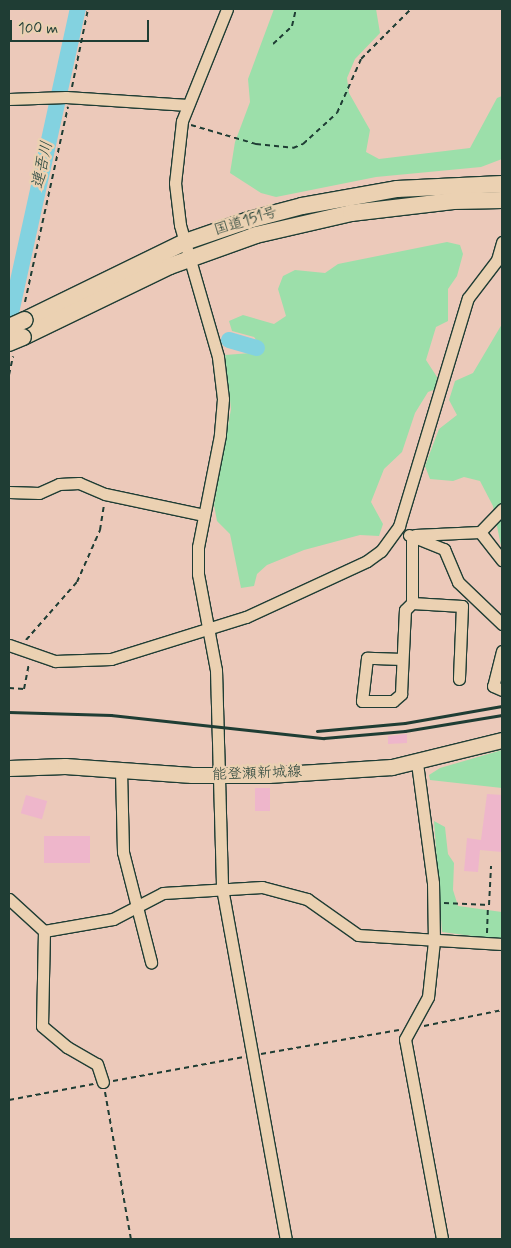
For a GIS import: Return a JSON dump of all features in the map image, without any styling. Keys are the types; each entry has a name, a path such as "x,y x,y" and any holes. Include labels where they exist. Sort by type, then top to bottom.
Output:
{"highway":[{"name":"国道151号","path":"9,327 187,250 249,220 350,196 397,189 502,184"},
{"name":"国道151号","path":"15,343 187,250 351,212 453,200 502,200"}],"main road":[{"name":"能登瀬新城線","path":"9,768 121,770 219,776 417,763 502,740"}],"street":[{"path":"227,9 182,121 175,184 187,250 218,357 223,399 204,515 198,574 207,631 216,670 222,888 286,1239"},
{"path":"9,98 52,96 188,105"},
{"path":"14,646 36,656 55,661 103,661 207,631 368,561 396,533 468,298 497,260 502,242"},
{"path":"9,492 39,492 67,482 105,494 204,515"},
{"path":"411,537 480,532 502,509"},
{"path":"480,532 502,560"},
{"path":"396,533 444,549 458,582 502,624"},
{"path":"402,659 367,658 362,700 398,699 402,659 405,610 412,603 411,537"},
{"path":"412,603 462,606 459,679"},
{"path":"502,651 493,686 502,690"},
{"path":"417,763 434,903 434,941 428,997 405,1039 442,1239"},
{"path":"121,770 123,852 151,962"},
{"path":"44,931 113,918 163,893 222,888 280,889 307,898 358,935 502,944"},
{"path":"9,899 44,931 42,1026 67,1047 97,1064 103,1082"}],"path":[{"path":"25,302 88,9"},
{"path":"273,44 292,26 296,9"},
{"path":"182,121 256,144 293,148 303,144 337,113 361,59 411,9"},
{"path":"9,375 15,343"},
{"path":"14,646 77,582 100,530 105,494"},
{"path":"9,688 24,689 28,666 36,656"},
{"path":"486,943 491,866"},
{"path":"434,903 488,905"},
{"path":"103,1082 131,1239"}],"green space":[{"path":"274,9 376,9 380,33 355,59 347,78 349,93 370,130 366,152 379,159 470,148 497,98 502,96 502,159 481,167 376,177 276,197 261,193 230,173 235,142 250,102 248,79"},
{"path":"447,242 460,245 463,254 457,276 448,289 448,321 436,327 426,360 437,377 436,389 428,392 415,413 402,452 384,469 371,502 383,524 379,536 360,535 304,550 267,565 257,574 254,586 241,588 230,534 217,521 214,505 231,409 225,355 251,353 261,346 254,337 232,331 229,321 243,315 274,324 286,316 278,289 283,276 295,270 325,273 338,264"},
{"path":"502,324 502,551 493,506 480,481 464,477 453,481 430,479 425,466 439,429 457,415 449,400 455,381 473,373"},
{"path":"502,750 502,788 430,780 429,775 440,768"},
{"path":"434,821 445,827 448,854 454,863 453,890 458,906 502,912 502,940 442,932"}],"building":[{"path":"407,734 407,743 388,744 388,736"},
{"path":"255,788 270,788 270,811 255,811"},
{"path":"487,794 502,795 502,852 480,850 478,872 464,871 467,838 481,840"},
{"path":"26,795 47,801 42,819 21,813"},
{"path":"44,836 90,836 90,863 44,863"}],"waterway":[{"name":"連吾川","path":"9,322 78,9"},
{"path":"229,340 257,348"}],"railway":[{"path":"317,731 405,723 502,706"},
{"path":"9,712 111,715 324,738 405,731 502,715"}]}
